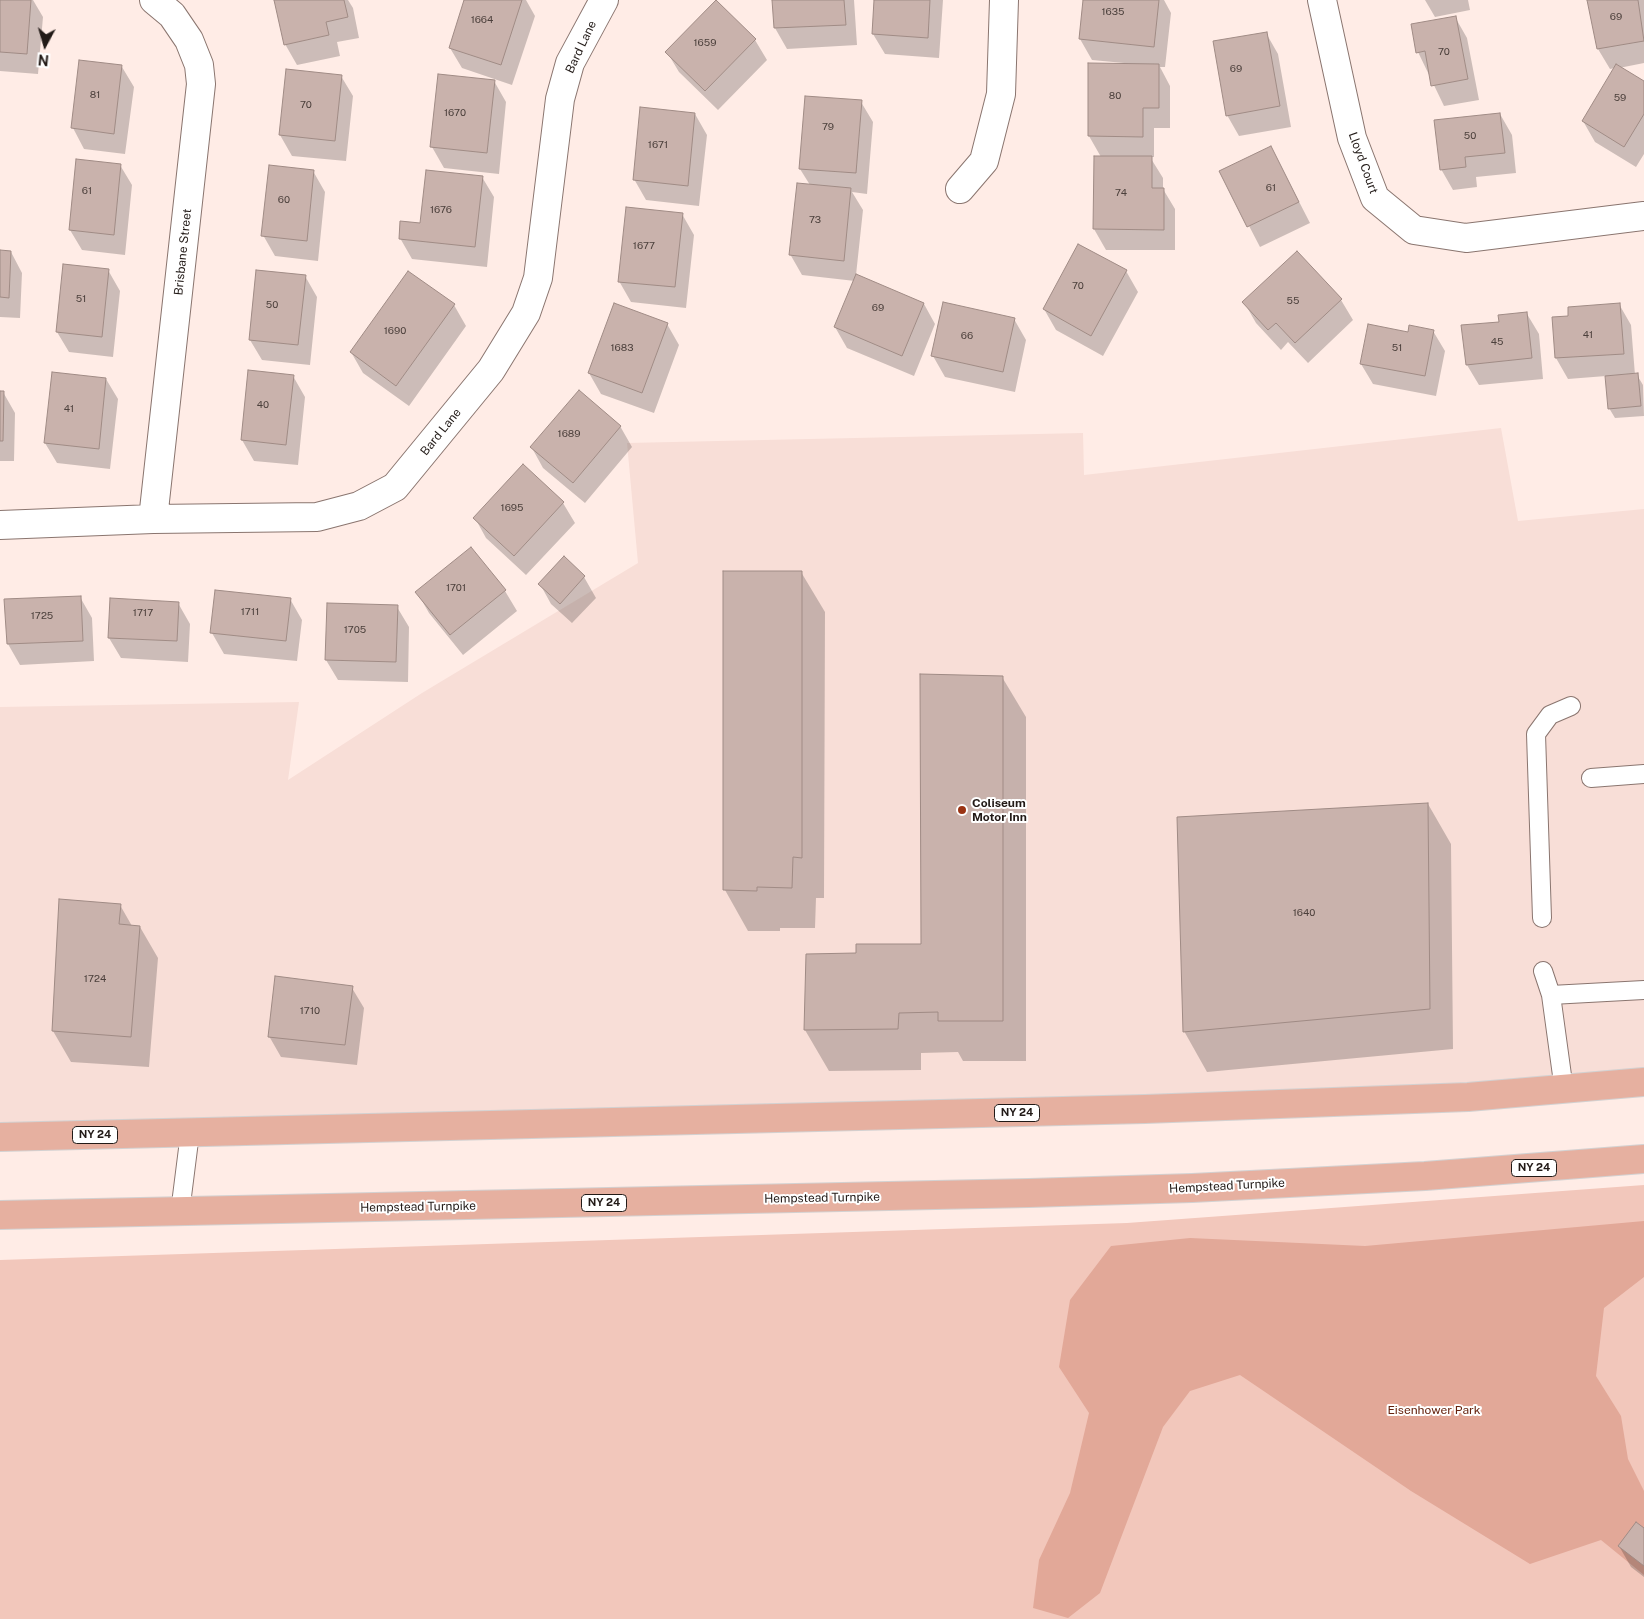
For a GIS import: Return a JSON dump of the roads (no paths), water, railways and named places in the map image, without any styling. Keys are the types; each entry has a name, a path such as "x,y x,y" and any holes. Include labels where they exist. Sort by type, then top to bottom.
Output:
{"main road":[{"name":"NY 24","path":"0,1137 1135,1109 1468,1097 1644,1082"},
{"name":"Hempstead Turnpike","path":"0,1215 1182,1188 1424,1176 1644,1159"}],"street":[{"name":"Brisbane Street","path":"153,519 201,84 199,65 189,40 172,15 154,0"},
{"name":"Bard Lane","path":"0,525 153,519 317,517 360,506 395,487 491,370 526,313 538,278 560,99 570,63 604,0"},
{"path":"960,189 984,162 1001,94 1004,0"},
{"name":"Lloyd Court","path":"1322,0 1352,138 1376,198 1414,230 1466,238 1644,216"}],"lane":[{"path":"1542,918 1536,734 1550,715 1571,706"},
{"path":"1591,778 1644,774"},
{"path":"1543,971 1551,995 1564,1090"},
{"path":"1551,995 1644,990"},
{"path":"180,1212 190,1133"}],"place":[{"name":"Coliseum Motor Inn","path":"962,810"}],"park label":[{"name":"Eisenhower Park","path":"1434,1410"}]}
